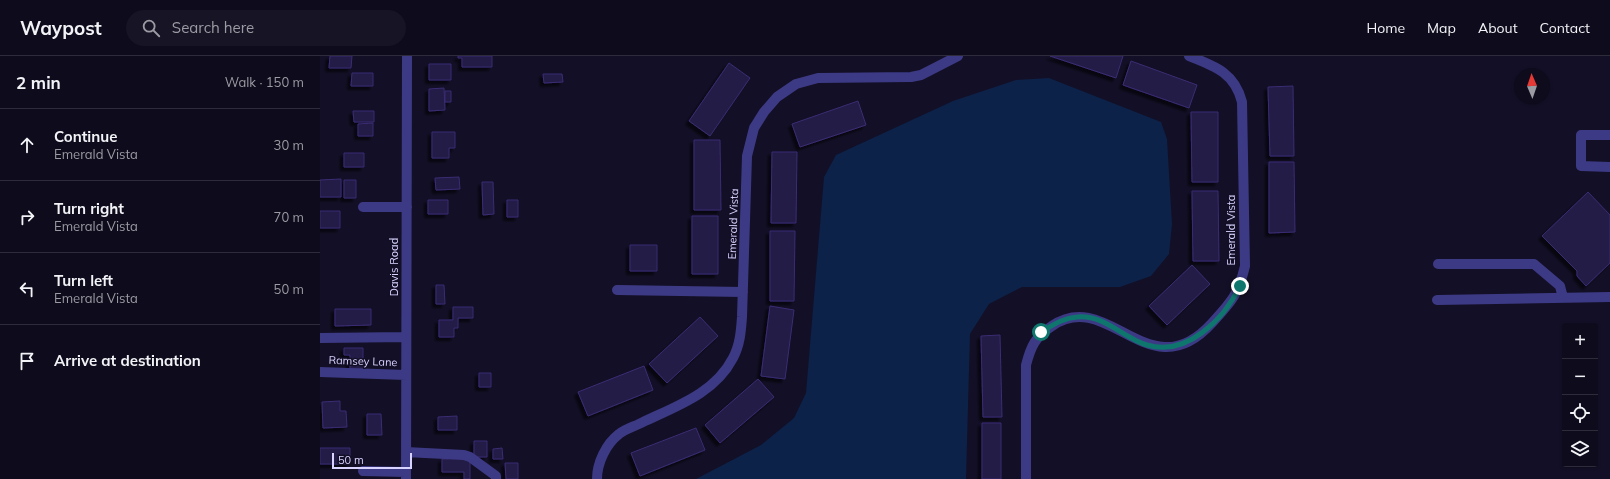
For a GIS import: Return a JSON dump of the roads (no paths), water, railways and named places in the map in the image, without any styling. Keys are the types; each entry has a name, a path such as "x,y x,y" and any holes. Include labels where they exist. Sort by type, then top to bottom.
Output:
{"street":[{"name":"Davis Road","path":"406,476 407,56"},
{"name":"Emerald Vista","path":"597,479 599,462 606,448 619,434 692,399 707,389 722,375 733,358 740,340 747,156 754,128 764,112 777,97 796,84 818,78 911,77 921,75 958,56"},
{"name":"Emerald Vista","path":"1026,479 1026,365 1031,347 1041,332 1059,320 1078,316 1094,318 1147,345 1164,348 1180,346 1193,340 1206,330 1234,299 1240,286 1245,266 1242,102 1239,88 1216,66 1189,56"},
{"path":"1610,135 1581,135 1581,166 1610,167"},
{"path":"362,207 406,207"},
{"path":"1438,264 1534,264 1560,286 1563,298"},
{"path":"617,290 743,292"},
{"path":"1437,300 1610,298"},
{"path":"320,338 406,337"},
{"name":"Ramsey Lane","path":"320,372 406,375"},
{"path":"406,452 464,455 470,457 496,476 496,479"},
{"path":"363,472 406,476"}],"water":[{"path":"1049,78 1161,122 1167,139 1172,224 1169,254 1151,276 1120,287 1022,287 989,304 970,334 966,479 696,479 761,445 794,418 806,393 824,177 836,155 953,101 1016,80"}]}
